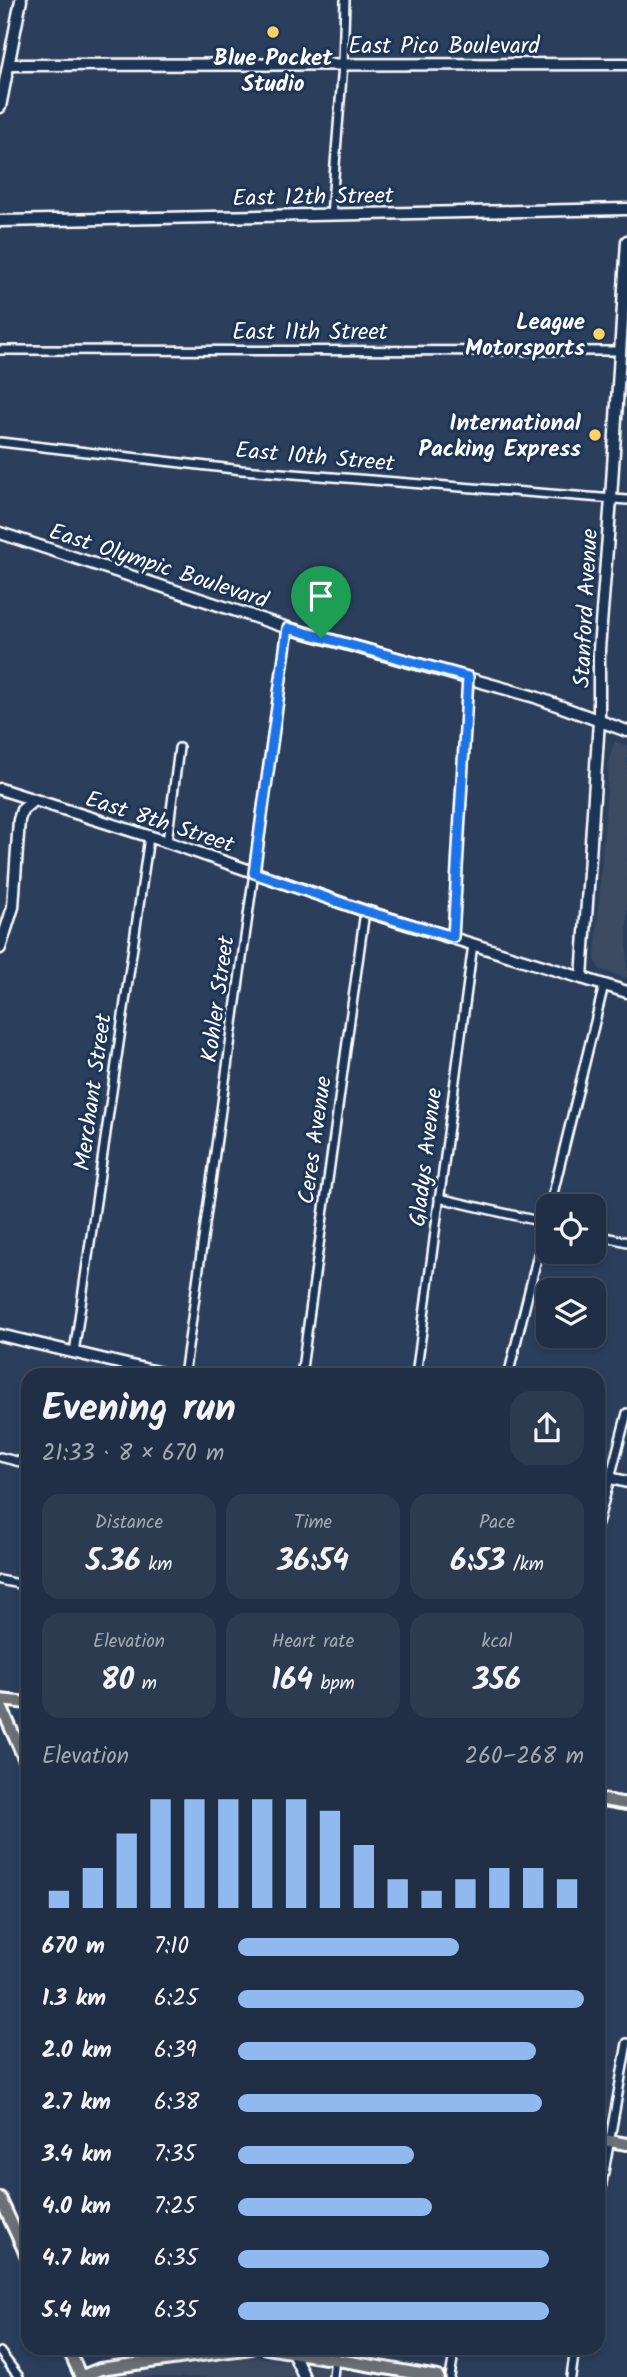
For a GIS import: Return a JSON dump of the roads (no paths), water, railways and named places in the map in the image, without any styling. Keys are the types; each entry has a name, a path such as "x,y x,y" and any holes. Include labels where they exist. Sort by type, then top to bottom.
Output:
{"main road":[{"path":"21,1703 0,1702 21,1751"},
{"path":"605,1800 627,1804"},
{"path":"605,2140 627,2144"},
{"path":"0,2198 21,2244"},
{"path":"71,2355 80,2377 100,2369 201,2355"},
{"path":"339,2355 438,2377"}],"street":[{"path":"0,107 21,0"},
{"path":"331,215 343,64 345,0"},
{"name":"East Pico Boulevard","path":"9,65 627,64"},
{"name":"East 12th Street","path":"0,221 627,209"},
{"name":"Stanford Avenue","path":"583,978 599,721 600,636 627,241"},
{"name":"East 11th Street","path":"0,350 620,351"},
{"name":"East 10th Street","path":"0,442 242,470 627,500"},
{"name":"East Olympic Boulevard","path":"0,533 288,628 535,696 627,731"},
{"name":"Kohler Street","path":"185,1368 288,628"},
{"path":"453,937 468,677"},
{"path":"167,842 179,748"},
{"name":"East 8th Street","path":"0,789 167,842 365,911 627,992"},
{"path":"0,948 13,906 19,820 22,810 34,800"},
{"name":"Merchant Street","path":"74,1353 149,837"},
{"name":"Ceres Avenue","path":"302,1368 365,911"},
{"name":"Gladys Avenue","path":"417,1368 473,944"},
{"path":"553,1194 604,985"},
{"path":"439,1198 536,1218"},
{"path":"606,1237 627,1242"},
{"path":"510,1368 536,1264"},
{"path":"0,1335 135,1368"},
{"path":"605,1473 627,1413"},
{"path":"0,1457 21,1462"},
{"path":"605,1476 627,1482"},
{"path":"0,1580 21,1584"},
{"path":"605,2136 627,2043"},
{"path":"0,2352 19,2377"},
{"path":"294,2355 304,2377"},
{"path":"333,2377 335,2355"},
{"path":"450,2377 454,2355"},
{"path":"571,2377 574,2355"}],"place":[{"name":"Blue Pocket Studio","path":"273,32"},
{"name":"League Motorsports","path":"599,334"},
{"name":"International Packing Express","path":"595,435"}]}
